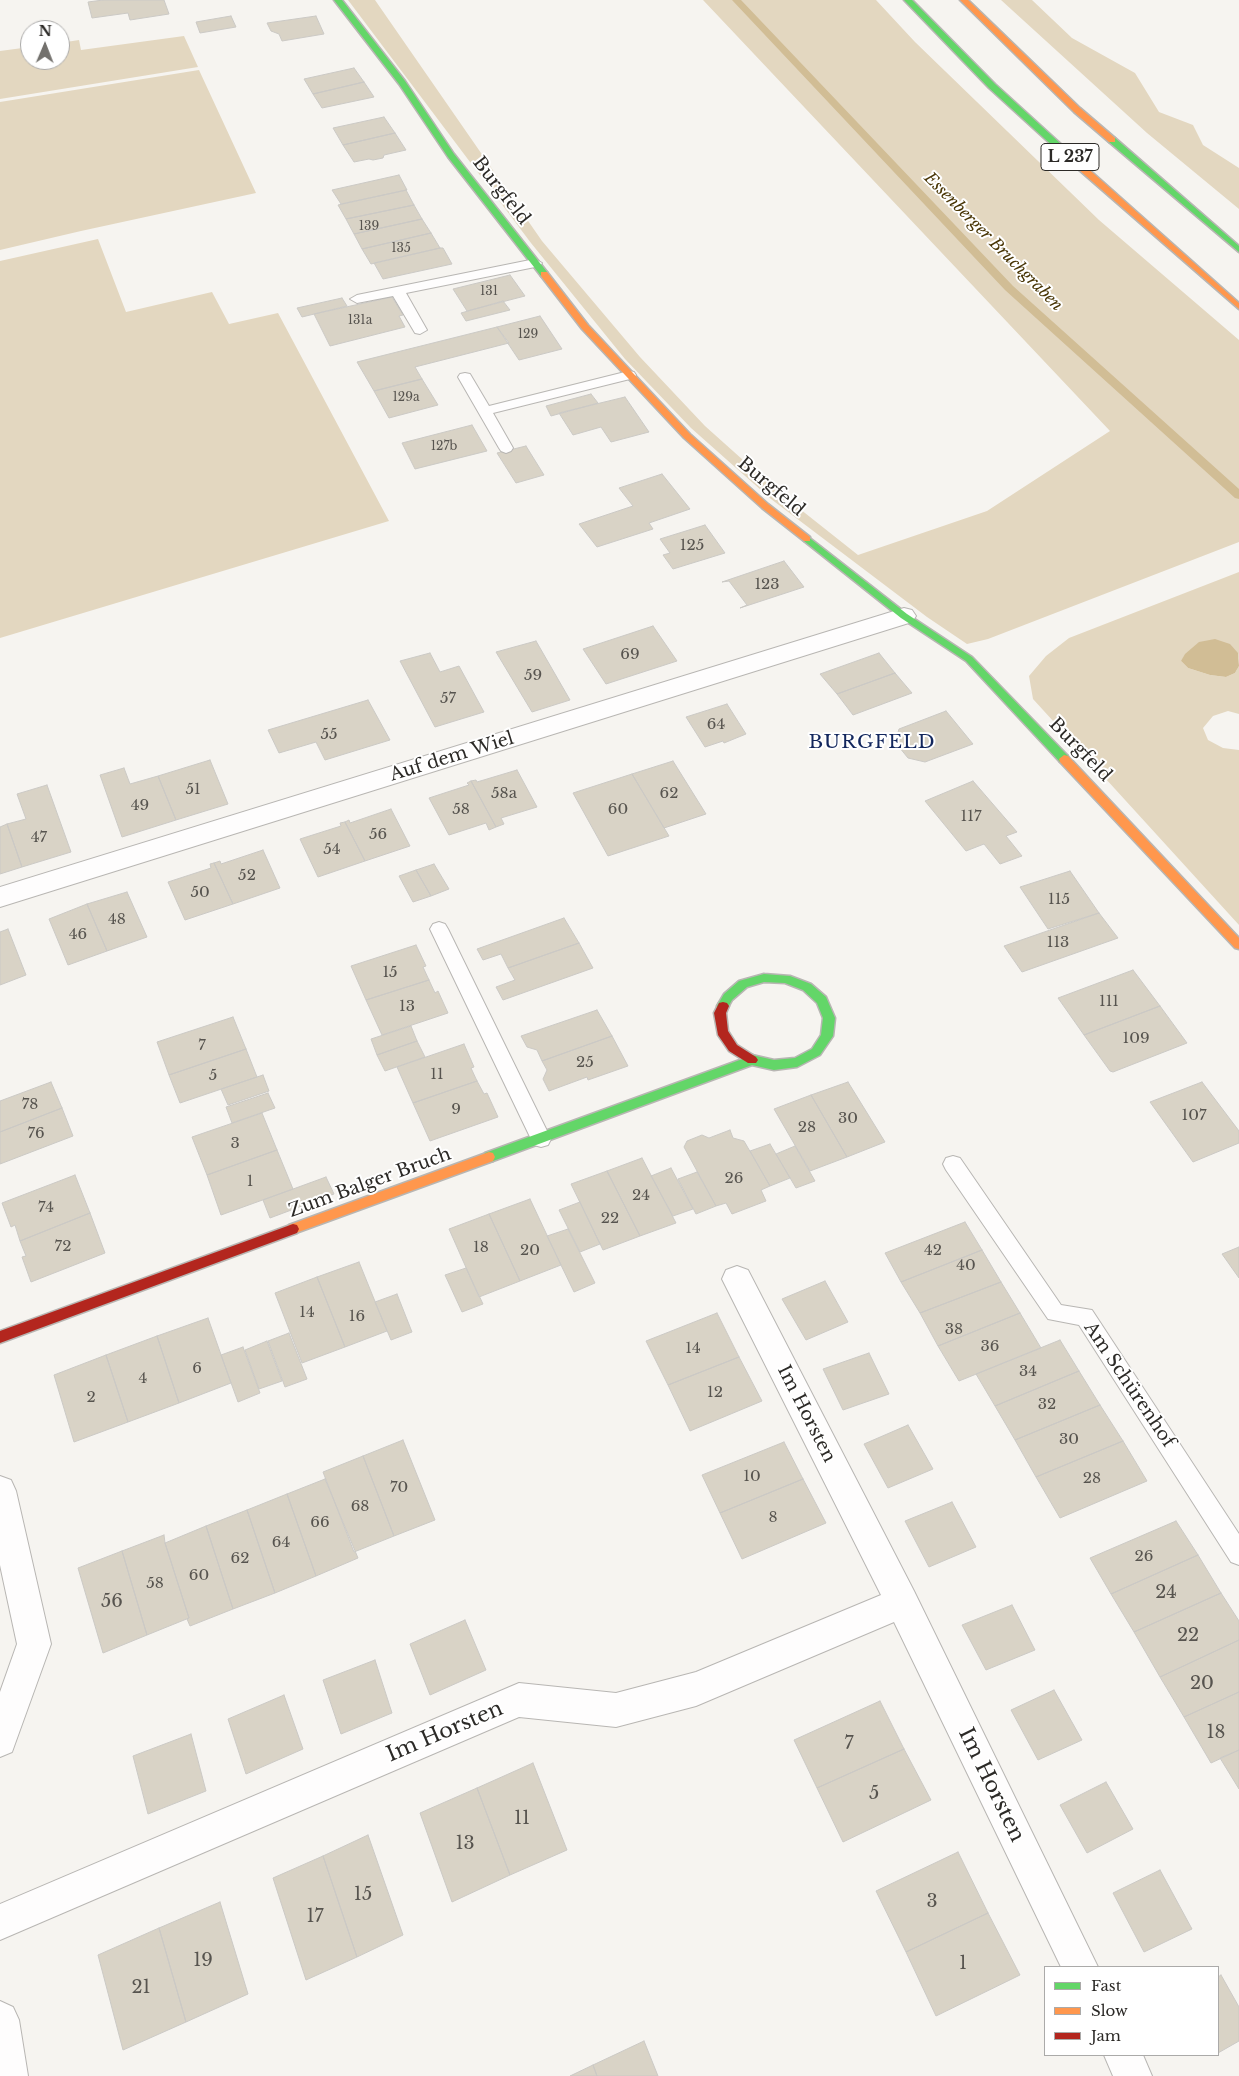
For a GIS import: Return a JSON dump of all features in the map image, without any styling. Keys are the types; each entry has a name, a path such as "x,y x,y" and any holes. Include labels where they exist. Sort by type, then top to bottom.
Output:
{"main road":[{"name":"Burgfeld","path":"338,0 402,83 451,156 585,328 687,436 758,500 904,616 969,659 1160,859 1239,945"},
{"name":"L 237","path":"908,0 992,86 1156,235 1239,307"},
{"name":"L 237","path":"964,0 1077,110 1239,250"},
{"path":"764,978 786,979 807,987 822,1000 830,1018 827,1036 816,1052 797,1062 774,1065 752,1060 733,1048 722,1032 720,1013 728,997 743,984 764,978"},
{"name":"Zum Balger Bruch","path":"0,1337 752,1060"}],"street":[{"name":"Auf dem Wiel","path":"0,897 904,616"},
{"name":"Im Horsten","path":"737,1279 902,1602 1080,1966"},
{"path":"0,1491 34,1644 0,1740"},
{"name":"Im Horsten","path":"0,1922 519,1700 616,1710 625,1708 696,1689 902,1602"},
{"path":"0,2020 9,2076"},
{"path":"1123,2056 1133,2076"}],"lane":[{"path":"357,299 535,263"},
{"path":"398,292 420,330"},
{"path":"485,411 629,375"},
{"path":"465,377 506,448"},
{"path":"439,929 542,1138"},
{"name":"Am Schürenhof","path":"953,1164 1055,1313 1085,1317 1239,1554"}],"shaded area":[{"path":"348,0 375,0 542,241 640,357 705,426 781,494 858,555 987,511 1110,431 703,0 876,0 915,42 1099,220 1239,340 1239,542 988,639 967,644 927,617 771,499 691,428 625,359 531,243"},
{"path":"1001,0 1032,0 1072,38 1135,73 1159,112 1193,125 1203,145 1239,168 1239,209 1147,133"},
{"path":"184,36 198,67 0,99 0,51 20,48 20,70 70,70 70,41 79,40 81,50"},
{"path":"199,70 256,193 0,250 0,102"},
{"path":"98,239 126,312 212,292 229,324 278,313 389,521 0,638 0,261"},
{"path":"1239,572 1239,661 1238,653 1181,661 1188,668 1210,675 1226,677 1235,673 1239,666 1239,714 1228,711 1213,716 1203,728 1208,740 1223,748 1239,750 1239,925 1033,699 1029,676 1046,656 1069,638"},
{"path":"1215,639 1230,644 1238,653 1239,666 1235,673 1226,677 1210,675 1188,668 1181,661 1185,654 1199,642"}],"building":[{"path":"103,0 164,0 169,14 130,20 128,13 92,18 88,2"},
{"path":"231,16 236,27 200,33 196,22"},
{"path":"316,16 324,34 282,41 279,34 271,31 267,23"},
{"path":"354,68 364,82 313,94 304,79"},
{"path":"364,82 374,97 322,108 313,94"},
{"path":"384,117 395,133 343,145 333,128"},
{"path":"395,133 406,150 384,155 383,158 354,162 343,145"},
{"path":"399,175 407,190 341,204 332,190"},
{"path":"406,190 414,205 346,219 338,205"},
{"path":"414,205 422,219 354,234 346,219"},
{"path":"422,219 431,233 362,249 354,234"},
{"path":"431,233 440,248 371,264 362,249"},
{"path":"443,248 452,264 383,279 374,263"},
{"path":"510,275 525,296 467,311 453,289"},
{"path":"392,297 403,315 399,316 405,327 330,346 314,314"},
{"path":"342,298 347,306 302,317 297,308"},
{"path":"503,301 510,310 466,321 461,313"},
{"path":"540,316 562,349 519,360 497,327"},
{"path":"497,327 509,343 415,367 422,379 374,391 357,362"},
{"path":"422,379 438,405 389,418 374,391"},
{"path":"591,394 598,403 551,416 546,406"},
{"path":"625,397 649,432 611,442 601,427 573,435 559,413"},
{"path":"472,425 487,451 415,469 402,443"},
{"path":"526,446 544,475 516,483 497,453"},
{"path":"662,474 690,509 649,523 653,529 597,547 579,524 633,506 619,488"},
{"path":"705,525 725,553 673,569 663,555 670,553 660,539"},
{"path":"784,561 804,587 740,608 747,605 729,581 722,582"},
{"path":"653,626 677,661 606,684 583,649"},
{"path":"536,641 570,700 532,712 496,652"},
{"path":"430,653 440,672 459,666 484,712 435,727 400,661"},
{"path":"879,653 895,673 837,694 820,674"},
{"path":"895,673 912,693 853,715 837,694"},
{"path":"368,700 390,740 325,760 316,742 279,753 268,730"},
{"path":"727,704 746,734 724,743 723,741 705,747 686,717"},
{"path":"946,711 973,744 925,762 908,758 895,742 899,729"},
{"path":"210,760 228,804 176,820 158,776"},
{"path":"673,761 706,814 664,828 632,774"},
{"path":"124,768 130,784 158,776 176,820 122,837 100,775"},
{"path":"517,770 537,807 501,818 504,824 496,827 471,781 476,780 477,782"},
{"path":"632,774 669,836 608,856 573,793"},
{"path":"471,781 496,827 489,830 486,823 449,835 429,798 469,785 467,783"},
{"path":"973,781 1017,832 1006,836 1022,856 1000,864 984,844 966,851 925,801"},
{"path":"47,785 71,852 22,867 7,824 26,819 17,794"},
{"path":"391,809 410,846 365,861 345,822 349,820 350,823"},
{"path":"345,822 365,861 318,877 300,839 341,826 340,823"},
{"path":"7,824 22,867 0,874 0,827"},
{"path":"263,850 280,888 233,904 214,863 220,861 221,864"},
{"path":"214,863 233,904 185,920 168,882 211,868 210,864"},
{"path":"434,864 449,889 431,896 416,870"},
{"path":"416,870 431,896 413,902 399,876"},
{"path":"1070,871 1099,913 1048,929 1020,887"},
{"path":"127,892 147,937 107,951 87,904"},
{"path":"87,904 107,951 68,965 49,919"},
{"path":"1099,913 1118,938 1022,972 1004,946"},
{"path":"564,918 579,943 508,968 501,954 483,960 477,949"},
{"path":"8,929 26,975 0,985 0,932"},
{"path":"579,943 593,968 503,1000 496,987 515,980 508,968"},
{"path":"416,945 426,966 423,967 429,980 366,1000 351,966"},
{"path":"1133,970 1160,1006 1084,1035 1058,998"},
{"path":"429,980 435,993 438,991 448,1013 382,1035 366,1000"},
{"path":"1160,1006 1187,1043 1113,1072 1110,1071 1084,1035"},
{"path":"597,1010 612,1036 542,1061 537,1050 527,1047 521,1036"},
{"path":"233,1017 246,1049 169,1075 157,1042"},
{"path":"411,1026 417,1041 377,1055 371,1039"},
{"path":"612,1036 628,1066 588,1080 587,1077 549,1091 543,1079 547,1070 542,1061"},
{"path":"417,1041 425,1057 385,1071 377,1055"},
{"path":"464,1044 474,1067 471,1068 477,1081 413,1103 397,1067"},
{"path":"246,1049 257,1077 180,1103 169,1075"},
{"path":"263,1075 269,1091 228,1105 221,1089"},
{"path":"477,1081 484,1094 487,1093 498,1117 430,1141 413,1103"},
{"path":"51,1082 62,1108 0,1132 0,1101"},
{"path":"848,1082 885,1142 847,1157 811,1095"},
{"path":"1202,1082 1239,1131 1239,1143 1193,1162 1150,1102"},
{"path":"268,1093 275,1108 232,1123 226,1107"},
{"path":"811,1095 847,1157 810,1171 774,1109"},
{"path":"62,1108 73,1136 0,1164 0,1132"},
{"path":"262,1113 277,1150 207,1175 192,1137"},
{"path":"730,1130 733,1138 744,1141 770,1186 761,1190 766,1201 732,1214 726,1203 716,1206 684,1147 687,1141 702,1135 709,1138"},
{"path":"770,1144 790,1178 770,1186 750,1151"},
{"path":"795,1146 815,1181 796,1188 776,1154"},
{"path":"277,1150 293,1189 221,1215 207,1175"},
{"path":"642,1158 676,1223 640,1236 607,1171"},
{"path":"671,1168 693,1209 673,1216 651,1176"},
{"path":"607,1171 640,1236 603,1250 571,1184"},
{"path":"697,1172 716,1206 696,1214 678,1179"},
{"path":"75,1175 90,1213 20,1241 15,1225 11,1227 2,1203"},
{"path":"326,1177 334,1194 270,1218 263,1200"},
{"path":"530,1199 561,1265 520,1281 489,1214"},
{"path":"580,1202 600,1244 580,1252 559,1210"},
{"path":"90,1213 105,1253 31,1282 22,1257 26,1256 20,1241"},
{"path":"489,1214 520,1281 479,1297 449,1229"},
{"path":"965,1222 982,1250 901,1282 885,1253"},
{"path":"568,1229 595,1283 574,1292 547,1236"},
{"path":"1239,1247 1239,1278 1222,1254"},
{"path":"982,1250 1001,1282 920,1313 901,1282"},
{"path":"359,1262 387,1331 345,1347 317,1277"},
{"path":"466,1268 483,1304 462,1312 445,1275"},
{"path":"317,1277 345,1347 302,1363 275,1293"},
{"path":"825,1281 848,1322 806,1340 782,1299"},
{"path":"1001,1282 1020,1313 938,1346 920,1313"},
{"path":"397,1294 412,1332 391,1340 375,1302"},
{"path":"717,1313 739,1357 668,1385 646,1341"},
{"path":"1020,1313 1041,1348 959,1381 938,1346"},
{"path":"208,1318 231,1383 179,1403 157,1336"},
{"path":"289,1333 307,1379 285,1387 268,1341"},
{"path":"157,1336 179,1403 128,1422 106,1355"},
{"path":"1060,1340 1079,1371 995,1406 976,1374"},
{"path":"267,1341 282,1381 259,1389 245,1350"},
{"path":"243,1347 260,1393 238,1402 221,1355"},
{"path":"869,1353 889,1394 843,1410 823,1369"},
{"path":"106,1355 128,1422 74,1442 54,1375"},
{"path":"739,1357 762,1401 690,1431 668,1385"},
{"path":"1079,1371 1100,1405 1015,1440 995,1406"},
{"path":"1100,1405 1123,1441 1036,1477 1015,1440"},
{"path":"908,1425 933,1469 888,1488 864,1444"},
{"path":"403,1440 435,1520 394,1536 363,1456"},
{"path":"1123,1441 1147,1481 1060,1518 1036,1477"},
{"path":"784,1442 803,1479 720,1513 702,1475"},
{"path":"363,1456 394,1536 354,1552 323,1472"},
{"path":"325,1479 358,1558 316,1576 287,1494"},
{"path":"803,1479 826,1523 742,1559 720,1513"},
{"path":"287,1494 316,1576 275,1593 247,1510"},
{"path":"952,1502 976,1547 929,1567 905,1521"},
{"path":"247,1510 275,1593 233,1609 206,1526"},
{"path":"1176,1521 1198,1555 1111,1594 1090,1558"},
{"path":"206,1526 233,1609 190,1626 165,1543"},
{"path":"164,1535 189,1618 147,1635 122,1551"},
{"path":"122,1551 147,1635 103,1653 78,1568"},
{"path":"1198,1555 1221,1593 1134,1632 1111,1594"},
{"path":"1221,1593 1239,1621 1239,1640 1160,1677 1134,1632"},
{"path":"1012,1605 1035,1650 986,1670 962,1625"},
{"path":"465,1620 486,1670 430,1695 410,1644"},
{"path":"1239,1640 1239,1692 1184,1717 1160,1677"},
{"path":"375,1660 392,1713 341,1734 323,1680"},
{"path":"1054,1690 1082,1740 1038,1760 1011,1710"},
{"path":"1239,1692 1239,1750 1211,1763 1184,1717"},
{"path":"284,1695 303,1749 246,1774 228,1719"},
{"path":"880,1701 904,1749 817,1788 794,1740"},
{"path":"191,1734 206,1791 148,1814 133,1756"},
{"path":"904,1749 931,1800 843,1842 817,1788"},
{"path":"1239,1750 1239,1789 1220,1758"},
{"path":"533,1763 567,1850 510,1875 477,1788"},
{"path":"1106,1782 1133,1829 1087,1853 1060,1805"},
{"path":"477,1788 510,1875 452,1902 420,1813"},
{"path":"368,1835 403,1935 357,1957 323,1856"},
{"path":"958,1852 988,1913 906,1952 876,1891"},
{"path":"323,1856 357,1957 306,1980 273,1878"},
{"path":"1160,1870 1192,1929 1144,1952 1113,1893"},
{"path":"220,1902 248,1994 186,2022 159,1928"},
{"path":"988,1913 1020,1975 936,2016 906,1952"},
{"path":"159,1928 186,2022 123,2050 98,1955"},
{"path":"1221,1975 1239,2007 1239,2041 1219,2052 1219,1976"},
{"path":"644,2041 658,2076 597,2076 593,2065"},
{"path":"593,2065 597,2076 570,2076"}],"waterway":[{"name":"Essenberger Bruchgraben","path":"736,0 1009,288 1239,495"}],"traffic: fast":[{"path":"338,0 402,83 451,155 544,274"},
{"path":"908,0 992,86 1081,167"},
{"path":"1112,140 1239,250"},
{"path":"807,539 904,616 969,659 1064,759"},
{"path":"489,1157 752,1060 774,1065 797,1062 816,1052 827,1036 829,1018 822,1000 807,987 786,979 764,978 743,984 728,997 723,1006"}],"traffic: slow":[{"path":"964,0 1077,110 1112,140"},
{"path":"1081,167 1239,307"},
{"path":"544,274 585,327 687,436 765,506 807,539"},
{"path":"1064,759 1239,945"},
{"path":"293,1229 489,1157"}],"traffic: jam":[{"path":"723,1006 720,1013 722,1032 733,1048 752,1060"},
{"path":"0,1337 293,1229"}],"district":[{"name":"BURGFELD","path":"872,743"}]}
